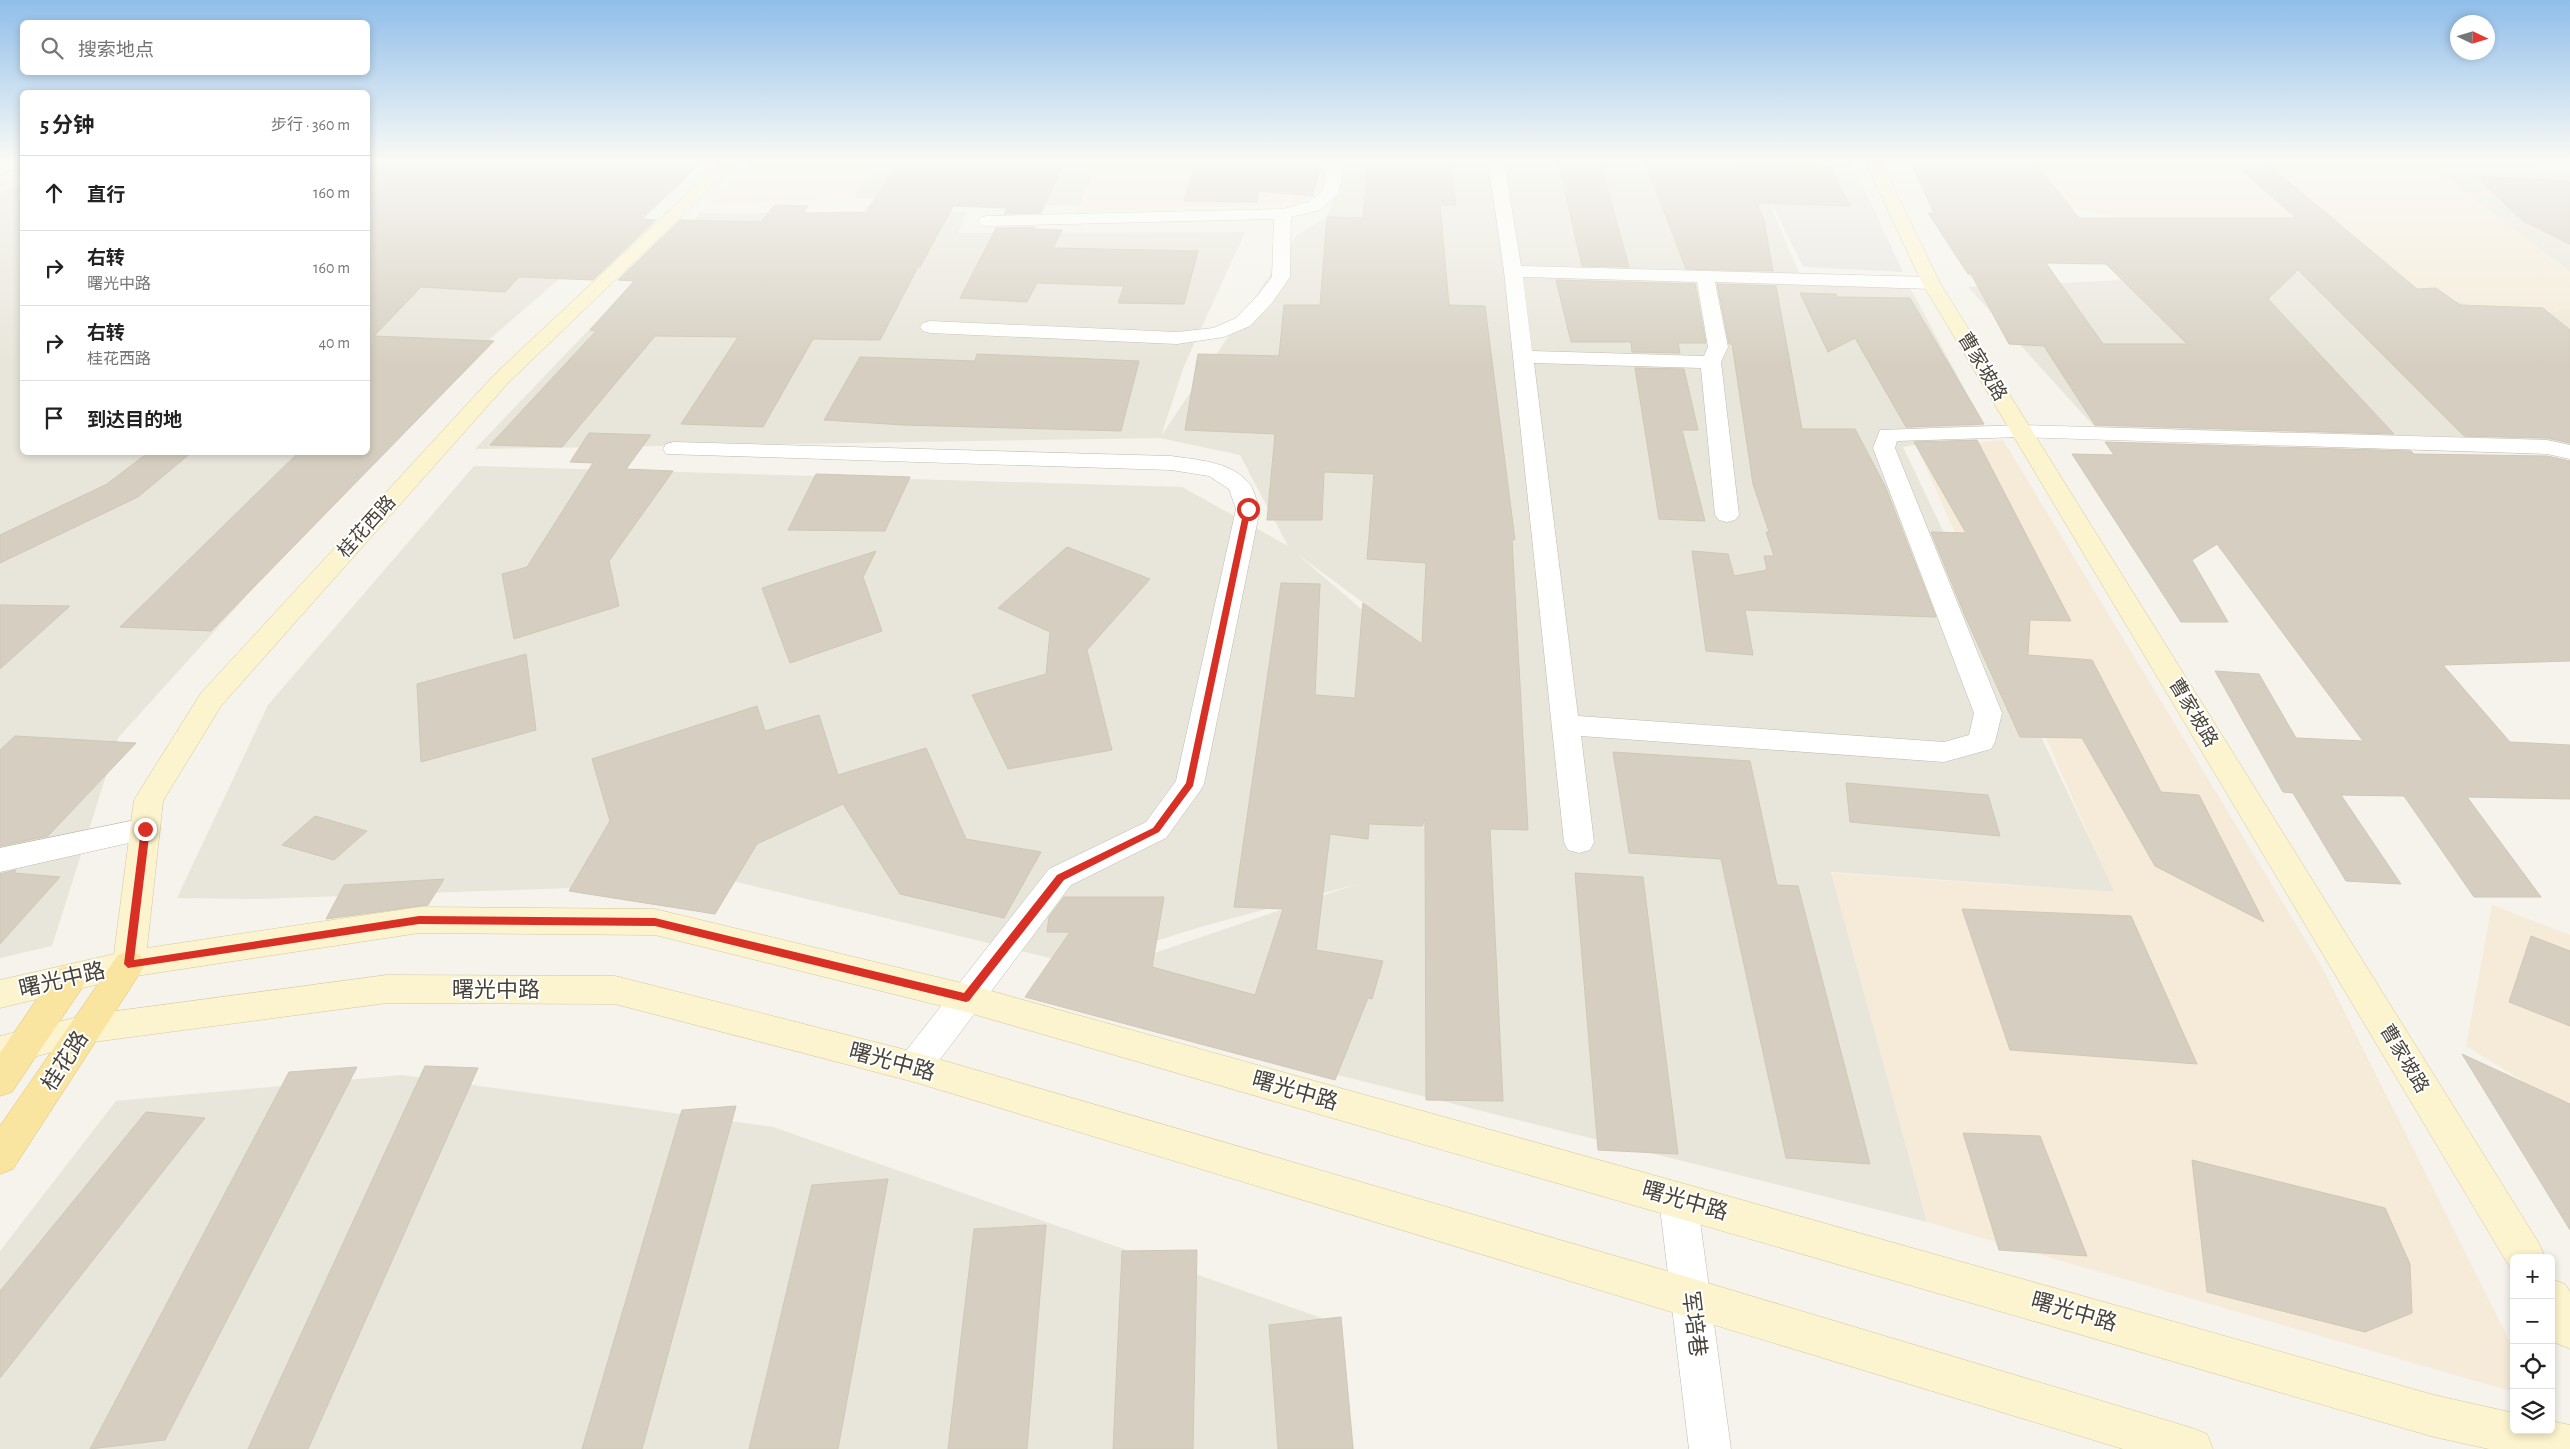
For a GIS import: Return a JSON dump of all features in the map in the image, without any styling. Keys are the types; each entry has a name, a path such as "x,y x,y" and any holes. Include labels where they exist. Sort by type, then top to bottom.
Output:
{"main road":[{"name":"桂花路","path":"0,1157 128,964"},
{"path":"0,1081 13,1048 70,978"}],"street":[{"name":"桂花西路","path":"128,964 149,800 211,700 501,379 660,229"},
{"path":"930,327 1177,338 1217,333 1243,322 1265,299 1281,278 1283,229"},
{"path":"1506,229 1513,271 1578,842"},
{"name":"曹家坡路","path":"1906,229 1932,283 2020,431 2524,1254"},
{"path":"1513,271 1932,283"},
{"path":"1705,276 1718,347 1711,362 1727,516"},
{"path":"1523,357 1711,362"},
{"path":"1565,725 1944,752 1981,742 1988,713 1884,448 1888,434 2020,431 2537,447 2570,452"},
{"path":"674,450 1171,463 1215,470 1239,484 1248,509 1190,784 1156,830 1060,877 914,1067"},
{"path":"0,860 145,829"},
{"name":"曙光中路","path":"0,994 128,964 419,920 655,922 966,998 1678,1199 2434,1416 2570,1446"},
{"name":"曙光中路","path":"13,1048 86,1029 386,989 615,990 914,1067 1691,1297 2192,1449"},
{"name":"军培巷","path":"1678,1199 1710,1449"},
{"path":"2552,1299 2570,1329"}],"shaded area":[{"path":"0,229 20,229 20,455 370,455 370,229 617,229 437,385 118,738 52,946 0,958"},
{"path":"685,229 960,229 958,233 1245,232 1184,366 1161,436 1297,235 1308,229 1780,229 1805,286 1907,282 1987,431 1903,447 2115,892 1831,872 1927,1222 1025,997 1357,884 1197,928 1079,965 737,882 258,899 177,898 268,705 474,466 1182,487 1288,546 1240,455 1160,438 475,449","holes":["1297,554 1383,617 1382,627"]},
{"path":"1784,229 1883,229 1903,272 1803,267"},
{"path":"2313,229 2513,229 2570,272 2570,308 2523,320 2350,270"},
{"path":"2513,229 2570,229 2570,272"},
{"path":"2350,270 2523,320 2570,356 2570,454 2101,434 1968,287"},
{"path":"2570,308 2570,356 2523,320"},
{"path":"2003,440 2323,969 2510,1342 2510,1391 1927,1222 1831,873 2114,892 1918,449"},
{"path":"2492,905 2570,935 2570,1110 2466,1046"},
{"path":"402,1075 773,1127 1342,1325 1354,1449 0,1449 0,1251 116,1101"}],"building":[{"path":"370,229 647,229 593,280 519,277 505,292 421,287 374,336 494,341 211,631 120,627 296,455 370,455"},
{"path":"671,229 941,229 920,267 918,267 880,340 813,339 763,427 681,424 738,337 655,336 562,447 490,445 596,331 590,330 634,281 618,280"},
{"path":"996,229 1062,230 1053,248 1198,251 1184,304 1118,303 1124,286 1037,283 1027,302 960,298"},
{"path":"1326,229 1442,229 1449,305 1485,306 1515,540 1512,539 1528,830 1490,829 1503,1101 1426,1100 1425,819 1422,826 1369,824 1368,839 1330,834 1316,950 1383,961 1372,999 1368,998 1335,1080 1025,997 1070,932 1047,932 1049,917 1064,897 1164,897 1152,967 1255,995 1283,909 1234,907 1281,583 1320,584 1315,695 1355,698 1363,603 1422,644 1426,563 1367,559 1374,474 1324,472 1322,520 1267,520 1275,434 1185,430 1198,354 1279,356 1284,305 1320,305"},
{"path":"1573,229 1618,229 1629,267 1582,266"},
{"path":"1671,229 1766,229 1773,271 1686,269"},
{"path":"1938,229 2345,229 2417,289 2436,288 2460,305 2543,308 2570,330 2570,443 2547,438 2464,436 2298,270 2268,299 2394,434 2095,425 2044,346 2009,344 1971,274 1968,274","holes":["2046,263 2106,264 2187,344 2103,344"]},
{"path":"2539,229 2570,229 2570,244"},
{"path":"1556,280 1695,284 1706,343 1678,343 1680,353 1632,352 1631,342 1571,342"},
{"path":"1717,284 1776,286 1802,429 1855,429 1885,486 1936,617 1745,610 1753,655 1706,651 1692,551 1728,554 1734,576 1767,570 1764,556 1774,556 1766,532 1769,532 1753,484 1732,344 1729,344"},
{"path":"1800,293 1836,294 1837,297 1910,298 1984,424 1906,427 1855,338 1828,352"},
{"path":"977,354 1139,361 1121,431 904,425 824,420 860,357 975,361"},
{"path":"1635,368 1684,369 1698,430 1682,430 1705,521 1659,519"},
{"path":"589,433 651,435 626,469 673,471 609,561 619,606 514,639 502,574 527,567 593,463 570,462"},
{"path":"1977,440 2071,621 2030,620 2028,655 2092,660 2161,792 2199,795 2264,922 2155,866 2082,738 2020,737 1966,618 1931,532 1966,533 1914,442"},
{"path":"2105,442 2411,451 2414,454 2547,456 2570,461 2570,661 2443,665 2510,742 2570,745 2570,799 2467,797 2541,897 2474,897 2404,796 2341,795 2401,884 2346,881 2293,793 2283,792 2215,671 2259,674 2296,738 2363,741 2217,544 2192,560 2228,622 2181,622 2072,454 2114,455"},
{"path":"145,455 188,455 138,497 0,563 0,535 107,484"},
{"path":"816,474 910,477 885,531 788,530"},
{"path":"1067,547 1150,579 1087,650 1112,750 1008,769 972,695 1046,674 1050,632 998,608"},
{"path":"876,551 863,577 882,631 790,663 762,588"},
{"path":"0,605 70,606 0,669"},
{"path":"526,654 536,730 421,762 417,684"},
{"path":"757,706 765,731 819,715 838,775 926,748 966,839 1041,852 1004,918 900,894 843,804 757,844 715,914 569,891 610,821 592,759"},
{"path":"15,736 136,743 48,836 0,846 0,750"},
{"path":"1613,752 1750,761 1777,885 1798,886 1870,1164 1786,1158 1721,859 1629,853"},
{"path":"1846,783 1988,795 2000,836 1850,822"},
{"path":"315,816 367,831 334,860 282,845"},
{"path":"16,870 14,873 60,877 0,944 0,874"},
{"path":"1575,873 1643,877 1678,1154 1598,1150"},
{"path":"444,879 428,905 326,919 344,885"},
{"path":"1962,909 2131,916 2197,1064 2010,1050"},
{"path":"2531,936 2570,951 2570,1026 2509,1002"},
{"path":"2462,1054 2570,1104 2570,1230"},
{"path":"425,1066 478,1068 308,1449 248,1449"},
{"path":"357,1067 165,1440 90,1449 289,1072"},
{"path":"736,1106 642,1449 582,1449 682,1110"},
{"path":"146,1112 205,1118 0,1378 0,1291"},
{"path":"1963,1133 2040,1136 2087,1256 1999,1250"},
{"path":"2192,1160 2385,1208 2410,1264 2412,1313 2365,1332 2207,1292"},
{"path":"888,1179 838,1449 749,1449 812,1185"},
{"path":"1046,1225 1027,1449 948,1449 974,1229"},
{"path":"1197,1250 1193,1449 1113,1449 1122,1251"},
{"path":"1341,1317 1353,1449 1278,1449 1269,1325"}],"route":[{"path":"145,829 128,964 419,920 655,922 966,998 1060,877 1156,830 1190,784 1248,509"}]}
